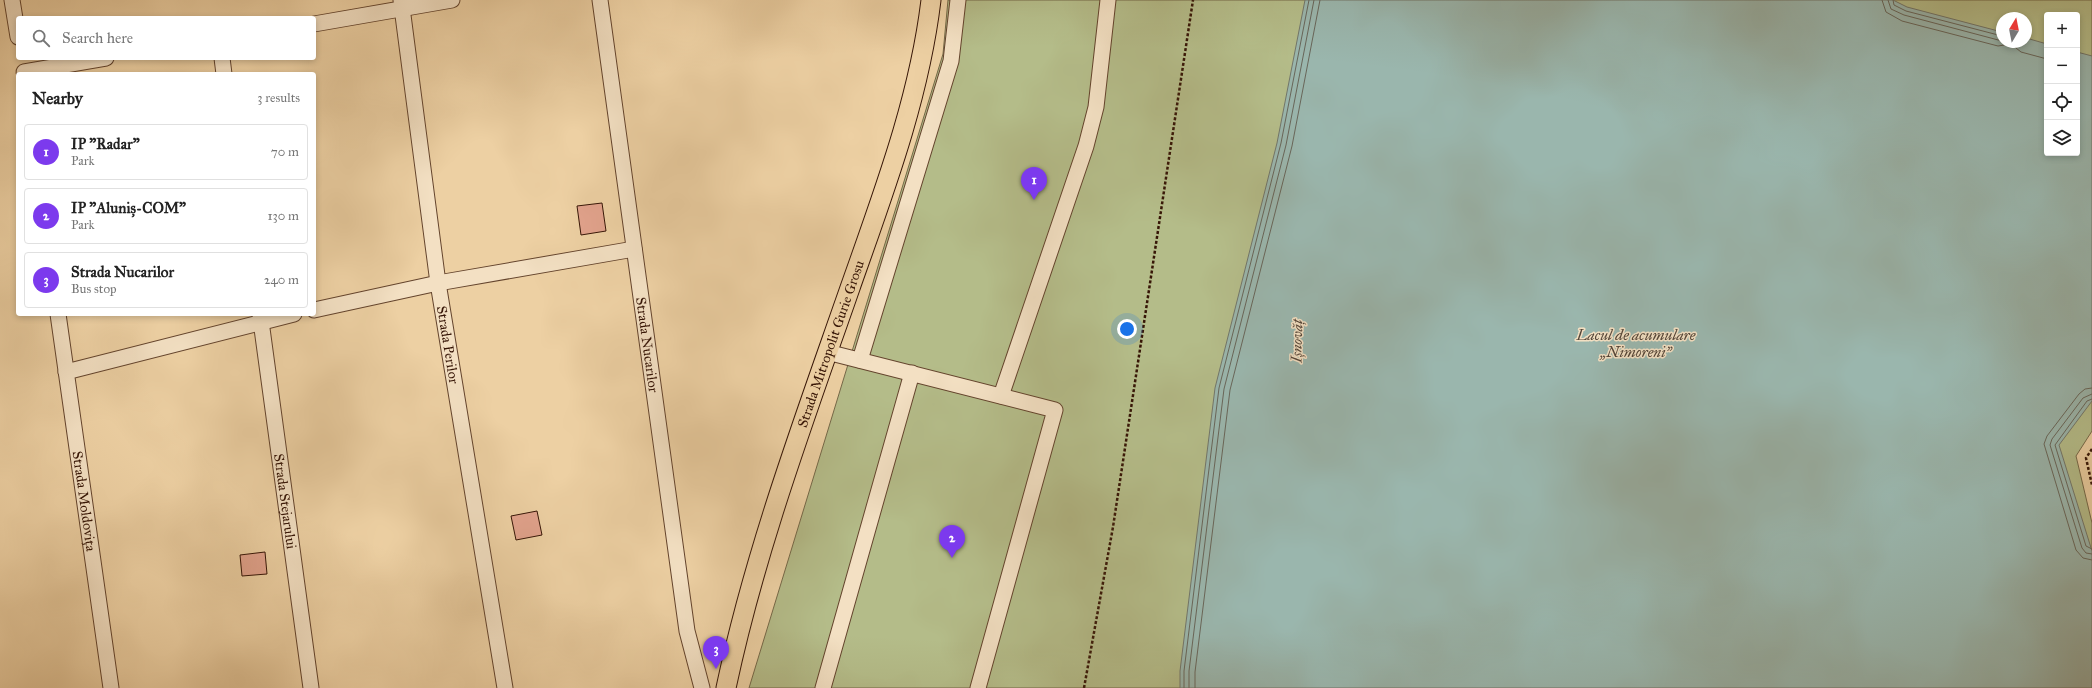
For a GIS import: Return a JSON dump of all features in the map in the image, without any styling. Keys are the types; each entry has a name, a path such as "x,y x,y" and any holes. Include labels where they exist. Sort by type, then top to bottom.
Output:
{"main road":[{"name":"Strada Mitropolit Gurie Grosu","path":"726,688 734,649 779,490 894,164 927,36 931,0"}],"street":[{"path":"12,0 16,25"},
{"path":"316,24 401,5 452,0"},
{"name":"Strada Nucarilor","path":"600,0 687,631 702,688"},
{"path":"860,360 951,61 958,0"},
{"path":"1001,396 1086,146 1096,107 1108,0"},
{"name":"Strada Perilor","path":"401,5 438,283 506,688"},
{"path":"23,68 89,60"},
{"path":"222,60 224,72"},
{"path":"316,310 438,283 634,249"},
{"name":"Strada Moldovița","path":"58,316 111,688"},
{"path":"66,372 260,318 277,316"},
{"name":"Strada Stejarului","path":"260,318 311,688"},
{"path":"827,352 1055,410 978,688"},
{"path":"823,688 912,373"}],"path":[{"path":"1084,688 1113,527 1193,0"},
{"path":"2092,449 2086,458 2092,485"}],"green space":[{"name":"Lacul de acumulare „Nimoreni”","path":"948,0 2092,0 2092,431 2076,456 2092,523 2092,653 1211,688 749,688 943,54"}],"water":[{"name":"Lacul de acumulare „Nimoreni”","path":"1305,0 1893,0 1907,7 1996,30 1996,48 2032,48 2032,40 2044,43 2044,156 2080,156 2080,53 2092,56 2092,401 2059,445 2092,551 2092,688 1180,688 1180,671 1215,388 1277,143"}],"building":[{"path":"602,203 606,231 581,235 577,206"},
{"path":"537,511 542,535 516,540 511,516"},
{"path":"265,552 267,574 242,576 240,555"}],"place":[{"name":"IP \"Radar\"","path":"1034,200"},
{"name":"IP \"Aluniș-COM\"","path":"952,558"},
{"name":"Strada Nucarilor","path":"716,669"}],"water label":[{"name":"Ișnovăț","path":"1297,341"}]}
